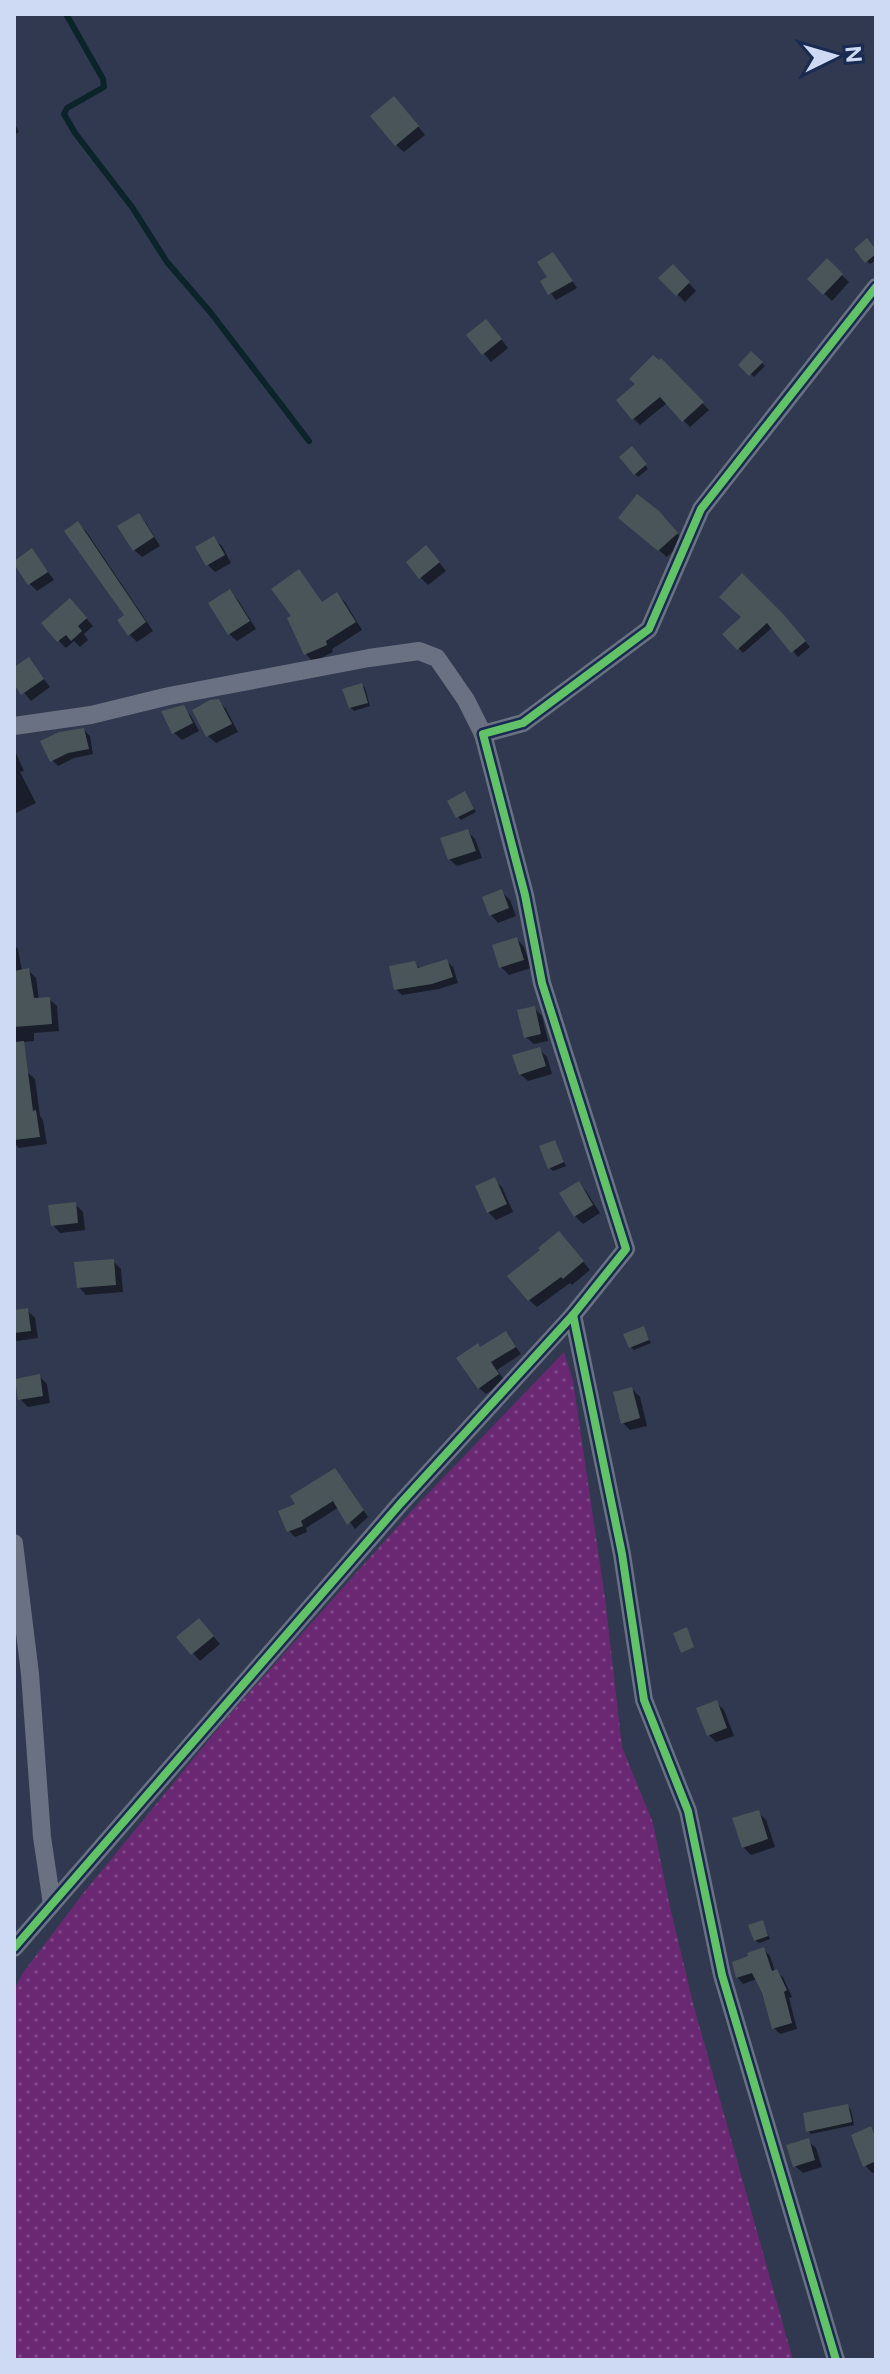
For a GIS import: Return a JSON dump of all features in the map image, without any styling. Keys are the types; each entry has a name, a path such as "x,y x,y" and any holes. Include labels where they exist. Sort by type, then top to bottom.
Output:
{"street":[{"path":"483,734 523,723 649,629 701,509 876,287"},
{"path":"14,726 91,715 169,696 369,658 419,651 437,658 466,700 483,734 525,895 542,983 626,1249 573,1315 400,1504 14,1948"},
{"path":"573,1315 622,1554 644,1700 688,1811 722,1975 836,2360"},
{"path":"14,1543 30,1674 42,1837 52,1904"}],"shaded area":[{"path":"564,1352 573,1381 605,1598 622,1747 653,1823 694,2007 793,2360 14,2360 14,1990 22,1974 85,1891 230,1714 416,1506"}],"building":[{"path":"394,96 419,126 395,146 370,116"},
{"path":"867,238 876,254 865,263 854,249"},
{"path":"553,252 573,281 548,295 540,281 547,277 537,262"},
{"path":"827,258 843,274 823,295 807,279"},
{"path":"673,264 690,282 676,296 658,278"},
{"path":"486,319 502,339 482,355 466,335"},
{"path":"751,351 763,362 749,376 738,365"},
{"path":"653,355 659,360 661,358 704,402 682,422 660,397 632,420 616,400 635,384 629,379"},
{"path":"632,446 647,464 634,475 619,457"},
{"path":"637,494 659,511 678,533 658,551 618,518"},
{"path":"139,513 154,537 133,551 117,526"},
{"path":"78,521 146,622 128,636 117,620 124,615 64,531"},
{"path":"214,536 225,555 206,566 195,547"},
{"path":"426,545 440,562 419,579 406,562"},
{"path":"32,548 48,572 28,585 14,561"},
{"path":"299,569 322,602 337,592 356,622 326,641 327,645 304,655 287,618 291,616 271,589"},
{"path":"742,573 806,641 791,653 767,623 737,650 722,634 741,617 719,597"},
{"path":"230,589 250,621 228,635 208,603"},
{"path":"70,598 87,618 78,626 82,631 71,641 66,635 57,642 41,623"},
{"path":"29,657 44,679 21,695 14,684 14,667"},
{"path":"362,683 368,703 349,708 342,689"},
{"path":"219,699 232,724 206,737 192,710 210,700"},
{"path":"184,705 193,723 172,734 161,711"},
{"path":"84,728 89,749 68,753 50,762 40,741 59,732"},
{"path":"465,791 474,809 456,818 447,801"},
{"path":"468,829 476,851 448,860 440,838"},
{"path":"502,889 509,908 489,916 482,897"},
{"path":"517,937 524,960 499,968 492,945"},
{"path":"447,959 453,977 394,990 389,966 415,961 418,968"},
{"path":"29,968 34,998 50,997 52,1024 14,1027 14,971"},
{"path":"535,1006 541,1034 524,1038 517,1010"},
{"path":"24,1041 33,1111 36,1110 40,1137 14,1140 14,1042"},
{"path":"540,1047 546,1066 519,1075 512,1055"},
{"path":"555,1140 564,1162 548,1169 539,1146"},
{"path":"495,1177 507,1204 487,1213 475,1186"},
{"path":"579,1181 593,1205 574,1217 559,1193"},
{"path":"76,1202 78,1223 51,1226 48,1205"},
{"path":"559,1231 584,1261 563,1279 561,1277 528,1301 507,1276"},
{"path":"114,1259 116,1285 77,1288 74,1262"},
{"path":"28,1308 31,1331 14,1333 14,1310"},
{"path":"644,1326 649,1340 629,1348 623,1334"},
{"path":"506,1331 516,1347 491,1362 499,1374 478,1389 456,1358 478,1343 480,1347"},
{"path":"40,1374 43,1396 18,1400 15,1379"},
{"path":"632,1387 640,1418 621,1424 613,1392"},
{"path":"335,1468 364,1510 347,1525 333,1501 301,1521 303,1526 287,1532 278,1511 295,1504 290,1496"},
{"path":"199,1618 214,1636 191,1655 176,1637"},
{"path":"687,1627 694,1647 681,1653 673,1633"},
{"path":"717,1700 727,1728 707,1736 696,1708"},
{"path":"759,1810 768,1839 742,1848 732,1818"},
{"path":"763,1920 768,1936 754,1941 748,1925"},
{"path":"764,1947 772,1971 777,1969 787,1990 784,1992 792,2023 772,2029 762,1993 752,1973 736,1978 732,1962"},
{"path":"848,2104 852,2122 806,2132 803,2113"},
{"path":"871,2126 876,2138 876,2161 863,2167 851,2135"},
{"path":"809,2138 815,2160 793,2167 786,2145"}],"waterway":[{"path":"66,14 103,79 104,87 67,108 64,114 132,207 167,262 211,313 309,441"}],"cycle path":[{"path":"14,1948 400,1504 573,1315 626,1249 542,983 525,895 483,734 523,723 649,629 701,509 876,287"},
{"path":"573,1315 622,1554 644,1700 688,1811 722,1975 836,2360"}]}
